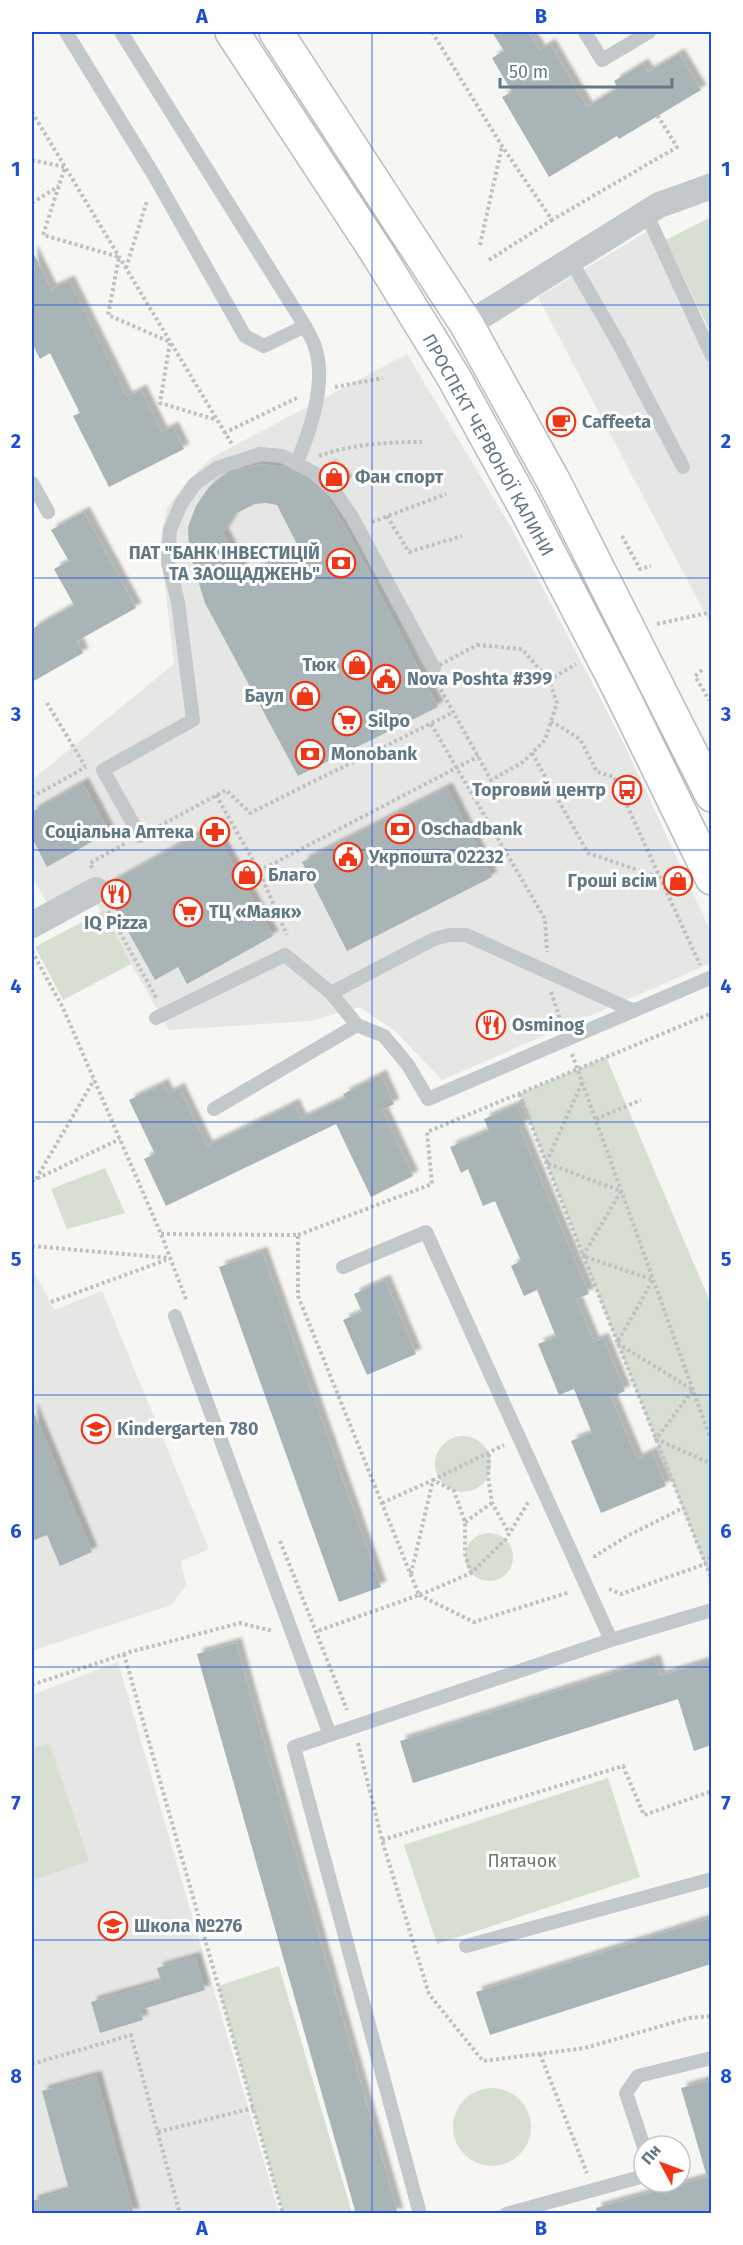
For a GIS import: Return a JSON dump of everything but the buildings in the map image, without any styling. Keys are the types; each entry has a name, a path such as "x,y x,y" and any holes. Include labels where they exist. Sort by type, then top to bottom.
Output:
{"main road":[{"name":"ПРОСПЕКТ ЧЕРВОНОЇ КАЛИНИ","path":"232,32 376,251 453,376 524,505 621,692 711,878"},
{"name":"ПРОСПЕКТ ЧЕРВОНОЇ КАЛИНИ","path":"276,32 467,325 554,482 711,795"}],"street":[{"path":"467,325 659,205 711,186"},
{"path":"32,925 96,890"}],"lane":[{"path":"66,32 155,177 245,336 264,346 305,326"},
{"path":"121,32 305,326 315,346 319,368 309,433 296,464"},
{"path":"585,32 602,60 649,32"},
{"path":"646,213 711,356"},
{"path":"571,261 619,344 683,467"},
{"path":"140,836 103,770 193,720 178,602 168,563 170,530 181,504 195,484 217,468 260,454 282,456 314,473 335,492 358,527 434,668"},
{"path":"32,483 48,512"},
{"path":"331,993 434,939 449,935 473,937 634,1011"},
{"path":"161,1016 285,955 331,993 357,1025 384,1036 408,1065 428,1099 709,978"},
{"path":"214,1109 357,1025"},
{"path":"343,1267 426,1232 612,1640"},
{"path":"175,1316 330,1735"},
{"path":"420,2214 294,1747 612,1640 711,1611"},
{"path":"466,1946 711,1880"},
{"path":"640,2134 626,2093 638,2076 711,2058"},
{"path":"506,2214 632,2179"}],"path":[{"path":"432,32 502,146 552,220"},
{"path":"32,112 230,442"},
{"path":"489,260 552,220 677,147 658,116"},
{"path":"480,245 502,146"},
{"path":"32,160 65,167"},
{"path":"65,167 43,235 119,257"},
{"path":"126,269 155,177"},
{"path":"32,202 58,186"},
{"path":"119,257 108,315 170,342"},
{"path":"170,342 160,403 217,420"},
{"path":"296,464 337,449 387,442 422,442"},
{"path":"358,527 446,494"},
{"path":"387,516 409,552 462,536"},
{"path":"622,536 640,569 651,566"},
{"path":"653,625 711,612"},
{"path":"161,1016 96,890 90,862 226,790 250,813 452,713 491,780 523,762 544,740 557,703 549,680 522,649 477,645 454,657"},
{"path":"549,680 576,664"},
{"path":"702,670 695,676 709,700"},
{"path":"47,703 86,767"},
{"path":"551,721 580,739 597,772 614,777 709,978"},
{"path":"431,724 545,919 551,993 711,1443"},
{"path":"532,753 588,853 662,879"},
{"path":"259,871 479,756"},
{"path":"32,797 86,767 103,770"},
{"path":"216,795 259,871 287,934"},
{"path":"32,951 63,1008"},
{"path":"161,1234 298,1235 432,1184 427,1131 578,1070 711,1012"},
{"path":"34,1180 94,1080"},
{"path":"546,1163 582,1082"},
{"path":"519,1094 711,1580"},
{"path":"596,1119 641,1100"},
{"path":"34,1180 120,1139"},
{"path":"546,1163 621,1191"},
{"path":"583,1256 621,1191"},
{"path":"298,1235 298,1296 419,1595 474,1622 587,1586 599,1585 621,1594 705,1564 711,1554"},
{"path":"32,1246 170,1258 51,1302"},
{"path":"583,1256 653,1280"},
{"path":"617,1343 653,1280"},
{"path":"617,1343 693,1390"},
{"path":"656,1439 693,1390"},
{"path":"382,1503 519,1438"},
{"path":"656,1439 711,1464"},
{"path":"489,1454 488,1476 492,1503 509,1533"},
{"path":"434,1480 454,1491 465,1522 465,1554 471,1573"},
{"path":"411,1575 434,1480"},
{"path":"315,1632 419,1595 471,1573 509,1533 540,1482"},
{"path":"465,1522 492,1503"},
{"path":"595,1566 595,1556 629,1535 683,1508"},
{"path":"32,1685 124,1654 240,1623 293,1636"},
{"path":"124,1654 283,2214"},
{"path":"711,1791 644,1815 623,1766 382,1840 429,1994 483,2061 585,2048 689,2018 711,2016"},
{"path":"32,2064 131,2035 180,2214"},
{"path":"540,2054 594,2190"},
{"path":"158,2132 253,2108"}],"shaded area":[{"path":"648,231 711,368 711,625 538,297"},
{"path":"407,354 511,527 624,744 711,932 711,963 442,1080 397,1033 360,1007 310,1021 169,1030 97,905 58,924 32,876 32,780 174,664 160,542 167,508 187,481 213,457"},
{"name":"Kindergarten 780","path":"32,1267 54,1310 102,1291 209,1549 181,1561 186,1586 171,1605 32,1651"},
{"name":"Школа №276","path":"118,1662 279,2213 32,2214 32,1695"}],"green space":[{"path":"711,217 711,334 666,240"},
{"path":"103,911 131,964 63,1000 35,947"},
{"path":"606,1057 711,1304 711,1580 519,1094"},
{"path":"105,1168 125,1213 67,1229 51,1189"},
{"path":"457,1436 469,1436 479,1440 487,1448 491,1464 487,1480 479,1488 469,1492 457,1492 447,1488 439,1480 435,1470 435,1458 439,1448 447,1440"},
{"path":"484,1533 494,1533 506,1540 513,1552 513,1562 506,1574 494,1581 484,1581 469,1570 465,1562 465,1552 476,1537"},
{"path":"49,1743 89,1861 32,1881 32,1748"},
{"name":"Пятачок","path":"608,1778 640,1877 437,1944 404,1845"},
{"path":"279,1966 352,2213 283,2213 218,1986"},
{"path":"492,2088 507,2091 524,2105 531,2127 528,2142 514,2159 492,2166 477,2163 460,2149 453,2127 456,2112 470,2095"}],"place":[{"name":"Caffeeta","path":"561,422"},
{"name":"Фан спорт","path":"334,477"},
{"name":"ПАТ \"БАНК ІНВЕСТИЦІЙ ТА ЗАОЩАДЖЕНЬ\"","path":"341,563"},
{"name":"Тюк","path":"357,665"},
{"name":"Nova Poshta #399","path":"386,679"},
{"name":"Баул","path":"305,696"},
{"name":"Silpo","path":"347,721"},
{"name":"Monobank","path":"310,754"},
{"name":"Торговий центр","path":"627,790"},
{"name":"Oschadbank","path":"400,829"},
{"name":"Соціальна Аптека","path":"215,832"},
{"name":"Укрпошта 02232","path":"348,857"},
{"name":"Благо","path":"247,875"},
{"name":"Гроші всім","path":"678,881"},
{"name":"IQ Pizza","path":"116,894"},
{"name":"ТЦ «Маяк»","path":"188,912"},
{"name":"Osminog","path":"491,1025"},
{"name":"Kindergarten 780","path":"96,1429"},
{"name":"Школа №276","path":"113,1926"}]}
